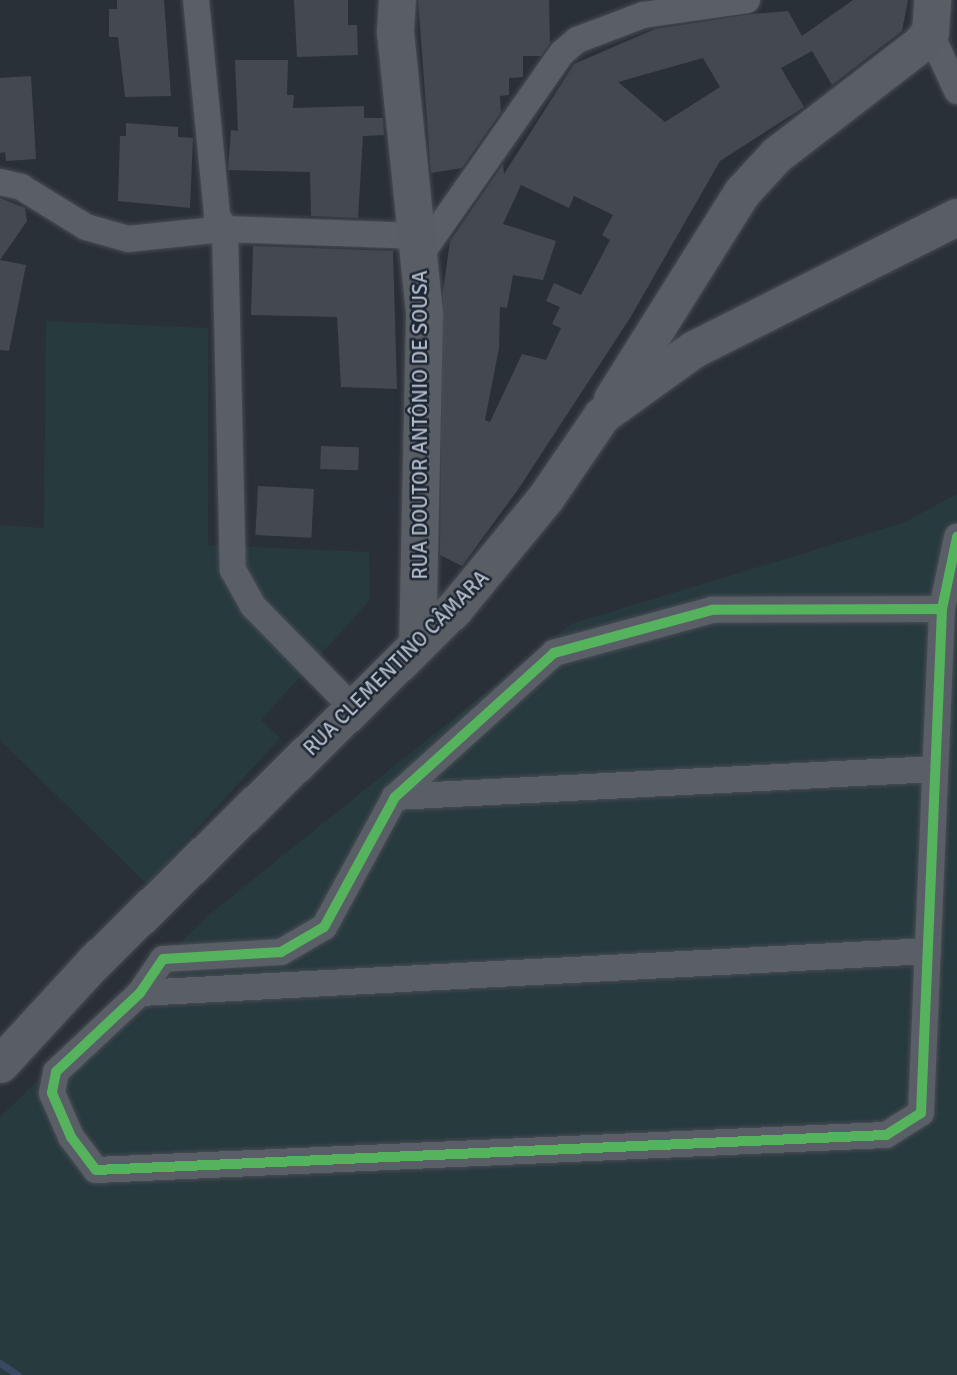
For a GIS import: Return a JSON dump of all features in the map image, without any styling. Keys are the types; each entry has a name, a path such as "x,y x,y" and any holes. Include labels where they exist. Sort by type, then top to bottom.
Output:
{"main road":[{"name":"RUA DOUTOR ANTÔNIO DE SOUSA","path":"397,0 395,32 420,245 423,462 417,641"},
{"path":"602,415 719,223 758,172 898,65 931,16"},
{"name":"RUA CLEMENTINO CÂMARA","path":"0,1064 93,964 353,708 494,564 602,415 694,349 957,217"}],"street":[{"path":"196,0 217,216 225,229 233,570 253,607 353,708"},
{"path":"0,182 21,187 86,227 128,239 225,229 420,245 562,53 577,40 642,15 747,0"},
{"path":"931,16 957,91"},
{"path":"942,609 712,610 554,653 395,797 324,927 281,952 163,959 140,993 56,1072 52,1093 71,1137 96,1170 886,1135 921,1113 942,609 957,537"},
{"path":"395,797 935,769"},
{"path":"140,993 928,951"}],"green space":[{"path":"46,321 208,328 208,545 369,552 370,600 261,720 280,738 147,884 0,740 0,525 44,528"},
{"path":"957,494 957,1375 0,1375 0,1117 209,915 571,624 903,523"}],"building":[{"path":"117,0 164,0 171,96 125,97 118,37 109,37 109,9 117,9"},
{"path":"294,0 348,0 348,25 357,25 358,55 297,57"},
{"path":"418,0 549,0 550,43 541,56 523,56 523,77 509,78 509,95 500,96 501,112 462,168 431,173"},
{"path":"853,0 908,0 902,31 832,85 812,51 781,68 804,107 720,161 630,318 517,491 462,566 440,555 443,291 450,241 503,164 504,174 574,64 655,29 788,11 802,36","holes":["703,58 720,87 665,122 618,82","521,185 569,208 574,196 613,215 602,235 610,240 581,295 554,283 546,301 560,307 552,324 561,328 546,360 522,354 490,422 485,420 499,348 500,307 507,308 513,275 543,280 556,241 503,224"]},
{"path":"235,60 288,60 287,95 294,95 293,108 364,106 364,118 383,118 384,135 363,136 358,218 311,216 310,172 228,170 231,130 238,131"},
{"path":"31,76 36,159 6,161 5,152 0,153 0,78"},
{"path":"126,123 178,127 178,137 193,138 190,208 118,201 120,136 126,136"},
{"path":"0,198 25,208 27,221 0,260"},
{"path":"253,246 393,251 397,389 341,387 337,317 251,315"},
{"path":"0,260 26,265 9,351 0,350"},
{"path":"321,446 359,447 358,470 320,469"},
{"path":"258,486 314,489 311,538 255,535"}],"waterway":[{"path":"0,1363 18,1375"}],"cycle path":[{"path":"942,609 712,610 554,653 395,797 324,927 281,952 163,959 140,993 56,1072 52,1093 71,1137 96,1170 886,1135 921,1113 942,609 957,537"}]}
